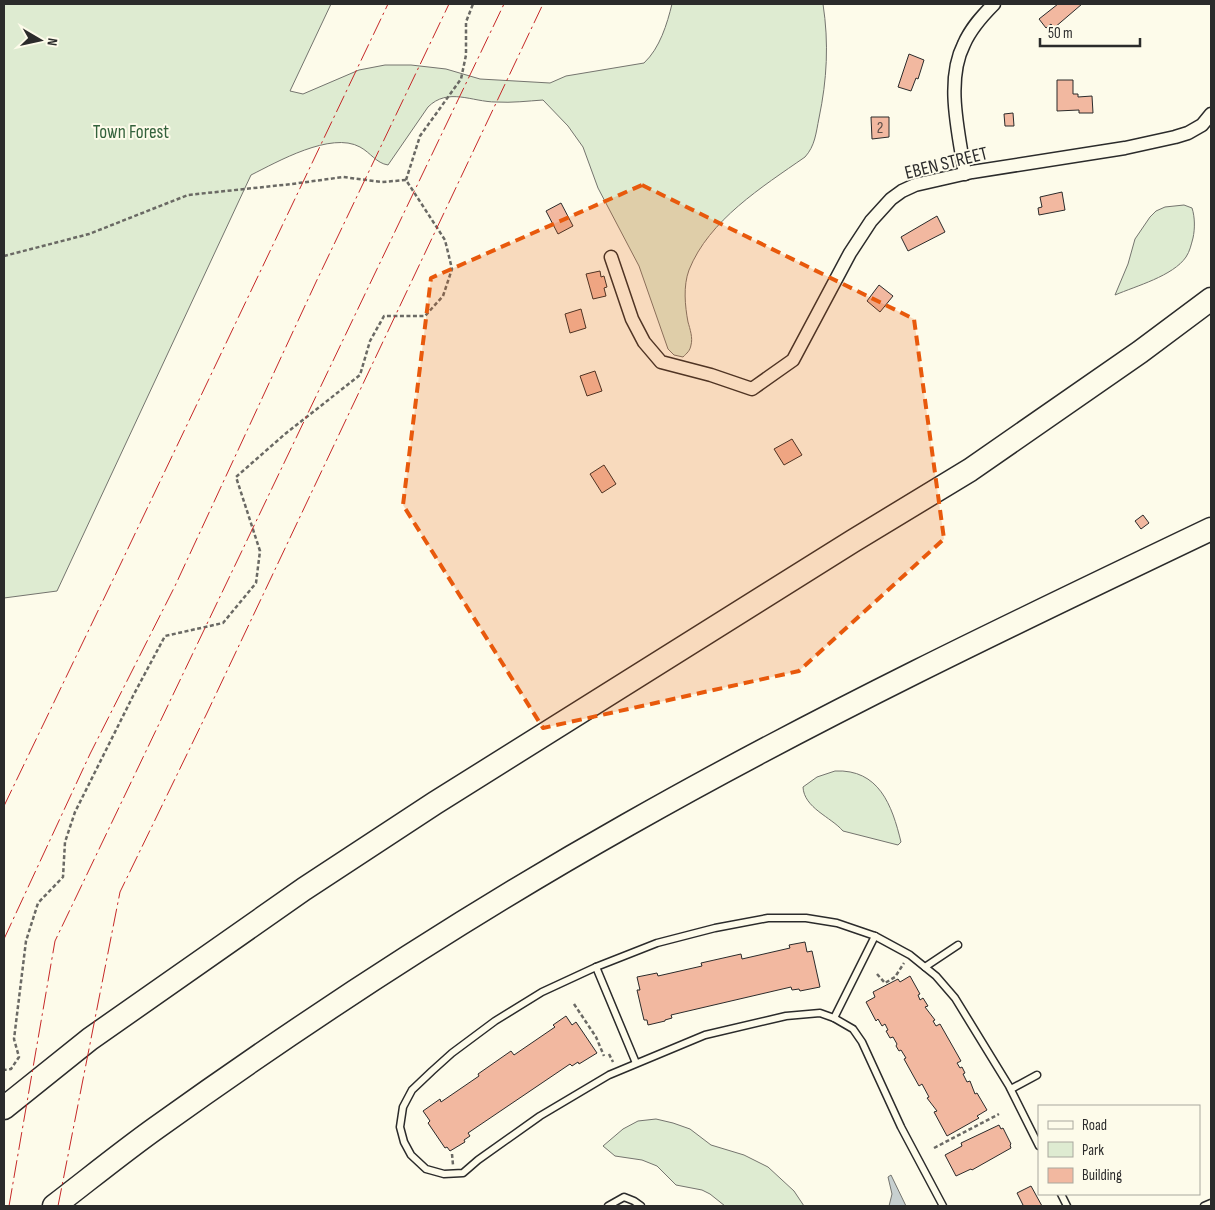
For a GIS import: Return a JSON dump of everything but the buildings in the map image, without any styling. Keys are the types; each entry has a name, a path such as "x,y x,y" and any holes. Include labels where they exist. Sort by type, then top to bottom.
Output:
{"highway":[{"path":"4,1108 90,1039 304,889 435,804 853,541 970,470 1109,374 1211,300"},
{"path":"54,1206 153,1130 350,994 481,911 627,824 855,703 1211,529"}],"street":[{"path":"965,174 954,92 958,60 970,32 979,19 994,4"},
{"name":"EBEN STREET","path":"611,257 632,319 644,342 661,362 711,375 752,389 793,360 850,253 871,220 902,191 915,185 965,174 1125,148 1176,137 1188,133 1202,124 1211,114"}],"lane":[{"path":"943,1206 901,1127 862,1042 853,1029 834,1018 820,1013 763,1020 705,1035 609,1075 540,1116 478,1160 463,1173 444,1174 426,1169 410,1155 400,1127 403,1107 412,1090 452,1053 495,1020 542,992 596,967 657,943 715,928 768,918 823,920 855,928 874,936 910,955 936,976 954,998 1011,1089 1038,1144"},
{"path":"834,1018 874,936"},
{"path":"925,967 958,945"},
{"path":"596,967 636,1063"},
{"path":"1011,1089 1037,1074"},
{"path":"608,1206 624,1197 641,1206"},
{"path":"1204,1206 1211,1203"}],"path":[{"path":"406,180 420,136 462,79 466,55 466,22 473,4"},
{"path":"4,256 88,234 188,195 342,177 382,182 406,180"},
{"path":"4,1070 11,1069 19,1057 14,1039 26,941 38,903 63,877 65,842 75,812 133,696 165,636 222,623 256,583 260,551 236,477 285,434 360,374 370,341 384,316 425,316 443,296 452,270 445,240 406,180"},
{"path":"877,974 885,983 895,977 904,962"},
{"path":"574,1004 596,1037 604,1056"},
{"path":"609,1054 615,1066"},
{"path":"934,1148 999,1114"},
{"path":"452,1154 453,1166"}],"highlighted area":[{"path":"642,185 914,319 944,539 799,671 543,728 403,505 431,278"}],"green space":[{"name":"Town Forest","path":"4,4 331,4 290,91 303,94 359,70 385,65 411,65 446,69 480,79 550,83 566,76 644,63 659,43 672,4 823,4 826,33 825,76 816,134 808,153 738,206 723,220 698,252 689,270 686,283 686,309 692,342 690,349 683,357 674,355 668,349 639,266 598,188 583,147 568,126 543,100 502,102 461,97 444,98 428,107 388,165 380,162 360,147 348,143 334,143 304,150 251,175 57,591 4,598"},
{"path":"1184,205 1192,208 1194,215 1193,238 1186,257 1180,264 1163,275 1115,295 1128,264 1135,239 1150,217 1156,211 1165,207"},
{"path":"835,771 850,772 863,776 881,792 893,815 901,842 898,845 843,831 808,801 803,787 817,777"},
{"path":"656,1119 690,1129 711,1145 744,1155 768,1167 794,1191 804,1206 725,1206 702,1190 676,1185 657,1166 642,1160 615,1156 603,1146 623,1129 638,1121"}],"shaded area":[{"path":"891,1175 906,1206 889,1206 892,1194 888,1177"}],"power":[{"path":"4,806 388,4"},
{"path":"4,939 90,754 175,586 316,282 449,4"},
{"path":"9,1206 55,941 504,4"},
{"path":"58,1206 120,892 207,713 543,4"}]}
